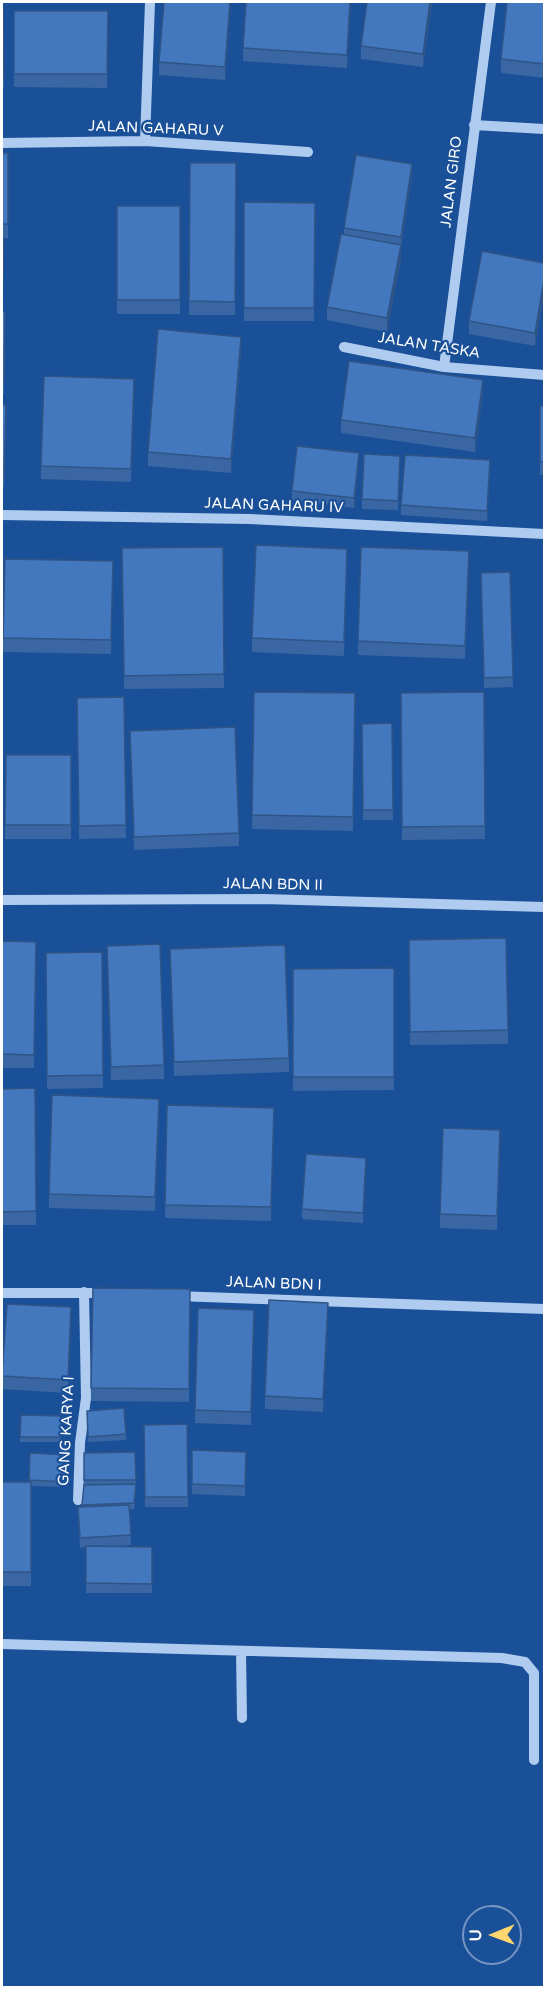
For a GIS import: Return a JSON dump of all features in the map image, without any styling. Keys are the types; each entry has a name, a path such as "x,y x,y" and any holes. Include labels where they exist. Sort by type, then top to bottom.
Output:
{"street":[{"path":"145,141 150,2"},
{"name":"JALAN GIRO","path":"444,367 491,2"},
{"path":"474,125 544,129"},
{"name":"JALAN GAHARU V","path":"2,143 145,141 308,152"},
{"name":"JALAN TASKA","path":"344,347 444,367 544,375"},
{"name":"JALAN GAHARU IV","path":"2,515 250,519 544,534"},
{"name":"JALAN BDN II","path":"2,900 264,899 544,907"},
{"name":"GANG KARYA I","path":"78,1500 80,1443 86,1398 84,1292"},
{"path":"2,1293 119,1293"},
{"name":"JALAN BDN I","path":"166,1295 544,1310"},
{"path":"2,1644 502,1658 525,1662 534,1674 539,1715 534,1760"},
{"path":"241,1651 242,1718"}],"building":[{"path":"3,2 4,75 2,75"},
{"path":"164,2 230,2 225,67 159,62"},
{"path":"246,2 350,2 347,55 243,48"},
{"path":"367,2 430,2 423,54 361,46"},
{"path":"507,2 544,2 544,64 501,59"},
{"path":"14,11 108,11 107,74 14,74"},
{"path":"2,153 8,153 8,224 2,224"},
{"path":"356,155 412,164 401,237 344,228"},
{"path":"190,163 236,163 235,302 189,301"},
{"path":"244,202 315,203 314,308 244,308"},
{"path":"117,206 180,206 180,300 117,300"},
{"path":"341,234 401,245 387,318 327,307"},
{"path":"2,240 4,240 2,302"},
{"path":"482,251 544,263 544,279 535,333 469,321"},
{"path":"2,312 5,312 4,381 2,381"},
{"path":"158,329 241,337 231,459 148,452"},
{"path":"349,361 483,380 475,438 341,420"},
{"path":"44,376 134,379 131,469 41,466"},
{"path":"2,405 6,405 4,474 2,474"},
{"path":"540,406 544,406 544,462 540,462"},
{"path":"297,446 359,453 354,498 292,491"},
{"path":"364,454 400,456 398,501 362,499"},
{"path":"405,455 490,460 487,511 401,505"},
{"path":"256,545 347,549 344,642 252,638"},
{"path":"223,547 224,674 124,676 122,548"},
{"path":"361,547 469,551 465,646 358,641"},
{"path":"5,559 113,561 111,640 3,638"},
{"path":"510,572 513,677 484,678 481,573"},
{"path":"254,692 355,693 353,817 252,815"},
{"path":"484,692 485,826 402,827 401,693"},
{"path":"124,697 126,825 79,826 77,698"},
{"path":"392,723 393,810 363,810 362,724"},
{"path":"235,727 239,833 134,837 130,731"},
{"path":"6,755 71,755 71,825 5,825"},
{"path":"506,938 508,1030 410,1032 409,940"},
{"path":"2,941 36,942 34,1055 2,1054"},
{"path":"160,944 164,1065 111,1067 107,946"},
{"path":"285,945 289,1058 174,1062 170,949"},
{"path":"102,952 103,1075 47,1076 46,953"},
{"path":"394,968 394,1077 293,1077 293,969"},
{"path":"35,1088 36,1211 2,1212 2,1089"},
{"path":"52,1095 159,1099 155,1197 49,1194"},
{"path":"167,1105 274,1108 271,1207 165,1205"},
{"path":"443,1128 500,1130 497,1216 440,1214"},
{"path":"306,1154 366,1158 363,1213 302,1209"},
{"path":"93,1288 190,1289 189,1389 91,1388"},
{"path":"269,1300 328,1303 323,1399 265,1396"},
{"path":"7,1304 71,1307 68,1380 2,1376"},
{"path":"198,1308 254,1310 251,1412 195,1410"},
{"path":"124,1408 126,1434 88,1437 87,1411"},
{"path":"21,1415 61,1416 61,1437 20,1437"},
{"path":"187,1424 188,1497 145,1497 144,1425"},
{"path":"192,1450 246,1452 245,1486 192,1484"},
{"path":"135,1452 136,1480 84,1480 84,1453"},
{"path":"30,1453 68,1455 67,1482 29,1480"},
{"path":"2,1482 31,1482 31,1572 2,1572"},
{"path":"136,1484 134,1503 82,1505 84,1485"},
{"path":"129,1505 131,1535 80,1538 78,1507"},
{"path":"86,1546 152,1547 152,1584 86,1583"}]}
